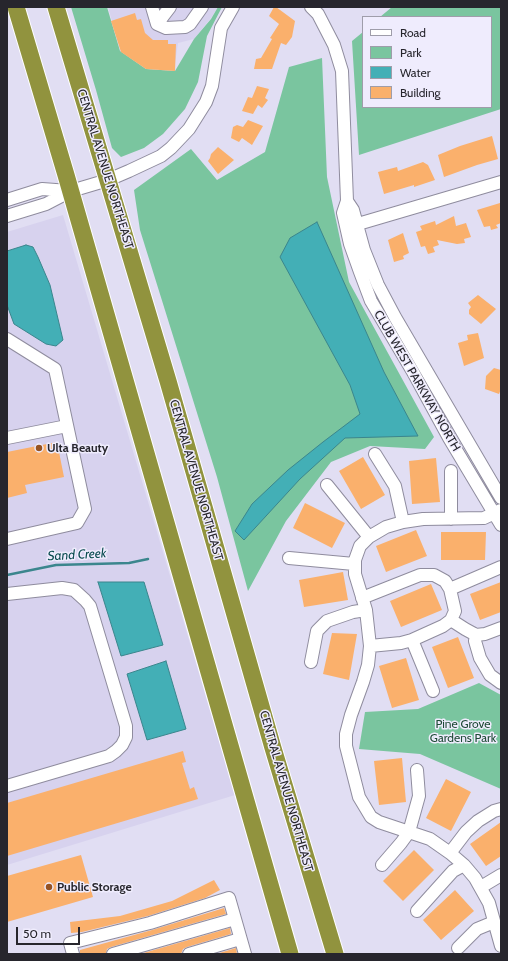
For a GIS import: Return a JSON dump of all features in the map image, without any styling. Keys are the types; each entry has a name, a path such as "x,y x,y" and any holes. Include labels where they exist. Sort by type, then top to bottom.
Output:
{"highway":[{"path":"16,7 290,954"},
{"name":"CENTRAL AVENUE NORTHEAST","path":"56,7 168,381 273,748 335,954"}],"street":[{"path":"152,7 157,24 166,28 185,27 190,24 202,7"},
{"path":"157,24 170,7"},
{"path":"7,216 46,204 70,191 108,180 146,164 161,156 175,144 189,129 206,102 212,86 222,28 233,7"},
{"path":"311,7 318,14 334,45 342,71 347,201 343,212 364,250 378,285 394,316 501,498"},
{"path":"352,227 501,182"},
{"path":"7,200 42,189 70,191"},
{"name":"CLUB WEST PARKWAY NORTH","path":"352,227 353,251 371,301 413,372 449,438 498,512 501,525"},
{"path":"7,339 55,369 85,509 77,523 7,538"},
{"path":"7,438 67,426"},
{"path":"375,454 395,486 403,522"},
{"path":"451,471 452,519"},
{"path":"327,485 369,537"},
{"path":"498,512 484,518 424,519 403,522 386,527 369,537 360,546 354,564 355,574 366,610 370,646 368,665 346,734 346,746 359,797 371,816 379,822 430,839 464,865 481,887 489,903 501,946"},
{"path":"289,558 354,564"},
{"path":"450,589 501,567"},
{"path":"362,598 420,575 434,575 445,581 450,589 455,610 451,620 443,626 412,640 401,643 370,646"},
{"path":"7,594 62,588 74,590 85,600 90,606 126,726 126,737 122,745 108,756 7,786"},
{"path":"311,662 317,631 327,621 353,612 366,610"},
{"path":"451,620 476,635 485,634 501,628"},
{"path":"476,635 475,640 480,658 490,675 501,683"},
{"path":"412,640 433,691"},
{"path":"382,865 409,832 419,796 417,770"},
{"path":"450,853 466,832 478,821 494,811 501,809"},
{"path":"417,910 453,871 464,865"},
{"path":"481,887 501,875"},
{"path":"73,954 70,943 150,923 229,898 245,954"},
{"path":"113,954 235,919"},
{"path":"458,948 477,929 494,922"},
{"path":"189,954 240,939"}],"shaded area":[{"path":"108,7 218,7 194,39 178,43 174,70 146,68 121,52"},
{"path":"63,215 235,795 7,865 7,232"}],"green space":[{"path":"71,7 107,7 120,51 146,69 175,71 194,39 211,19 218,7 222,7 207,36 198,82 185,109 163,134 144,148 121,157 112,148"},
{"path":"392,7 501,7 501,109 359,155 352,41 362,33 362,108 492,108 492,16 381,16"},
{"path":"322,58 327,177 349,282 434,437 425,449 370,446 331,462 286,521 248,591 217,477 140,230 134,190 191,149 217,180 265,152 289,67"},
{"name":"Pine Grove Gardens Park","path":"479,683 501,695 501,789 420,754 359,749 365,712 418,709"}],"water":[{"path":"317,222 384,372 418,436 345,438 300,479 244,540 235,531 252,504 288,470 360,414 350,385 280,257 290,238"},
{"path":"26,245 33,247 50,285 63,340 56,346 46,344 14,324 7,305 7,251"},
{"path":"98,582 144,582 163,645 121,656"},
{"path":"166,661 186,729 147,740 127,674"}],"building":[{"path":"274,7 295,21 292,37 286,45 281,43 272,69 254,69 256,59 261,58 272,39 270,38 279,24 269,16"},
{"path":"135,13 137,20 141,19 145,33 153,40 168,40 168,44 176,44 175,71 146,69 121,52 111,21"},
{"path":"257,86 269,89 265,98 268,100 262,108 258,105 253,114 242,111 248,97 252,98"},
{"path":"248,120 263,126 252,145 242,138 239,142 231,138 233,127 237,125 243,127"},
{"path":"492,136 498,159 444,177 438,155"},
{"path":"218,147 234,160 218,174 208,161 211,154"},
{"path":"423,162 428,165 435,180 384,194 378,172 397,167 398,171"},
{"path":"500,203 501,223 496,225 498,228 491,230 490,226 484,227 477,210"},
{"path":"454,216 456,226 466,223 471,237 464,239 465,243 457,244 437,240 439,245 433,247 435,252 428,254 425,246 421,247 416,232 422,230 420,226 435,221 436,225"},
{"path":"403,233 409,253 403,256 404,259 394,262 388,240"},
{"path":"478,295 496,309 481,324 469,314 471,307 468,303"},
{"path":"478,333 484,358 464,366 458,343 468,340 467,335"},
{"path":"494,368 501,370 501,389 499,394 485,389 486,376"},
{"path":"57,442 64,477 25,485 27,493 7,498 7,452"},
{"path":"363,457 385,495 361,509 339,471"},
{"path":"436,458 440,502 412,504 409,461"},
{"path":"305,503 345,523 332,548 293,528"},
{"path":"416,530 427,556 386,572 376,546"},
{"path":"441,532 486,532 485,560 441,560"},
{"path":"343,572 348,600 304,607 299,580"},
{"path":"501,582 501,612 480,620 470,594"},
{"path":"431,584 442,610 401,627 390,601"},
{"path":"332,633 357,634 349,680 323,674"},
{"path":"458,637 474,678 448,688 432,647"},
{"path":"406,658 419,700 392,708 379,666"},
{"path":"183,751 186,762 182,763 190,789 194,787 198,799 7,856 7,803"},
{"path":"402,758 406,802 379,805 374,761"},
{"path":"446,779 471,792 451,831 426,818"},
{"path":"501,822 501,856 486,866 470,844"},
{"path":"414,850 434,870 403,901 383,881"},
{"name":"Public Storage","path":"81,855 93,897 7,922 7,876"},
{"path":"214,880 220,890 205,898 148,916 82,932 71,933 70,922 120,916 172,901"},
{"path":"455,890 474,911 441,940 423,920"},
{"path":"224,908 226,914 111,947 107,949 106,954 80,954 80,950"},
{"path":"230,928 231,934 187,947 183,949 181,954 140,954"},
{"path":"236,948 237,954 216,954"}],"waterway":[{"name":"Sand Creek","path":"7,575 56,565 129,563 148,559"}],"place":[{"name":"Ulta Beauty","path":"39,448"},
{"name":"Public Storage","path":"49,887"}]}
